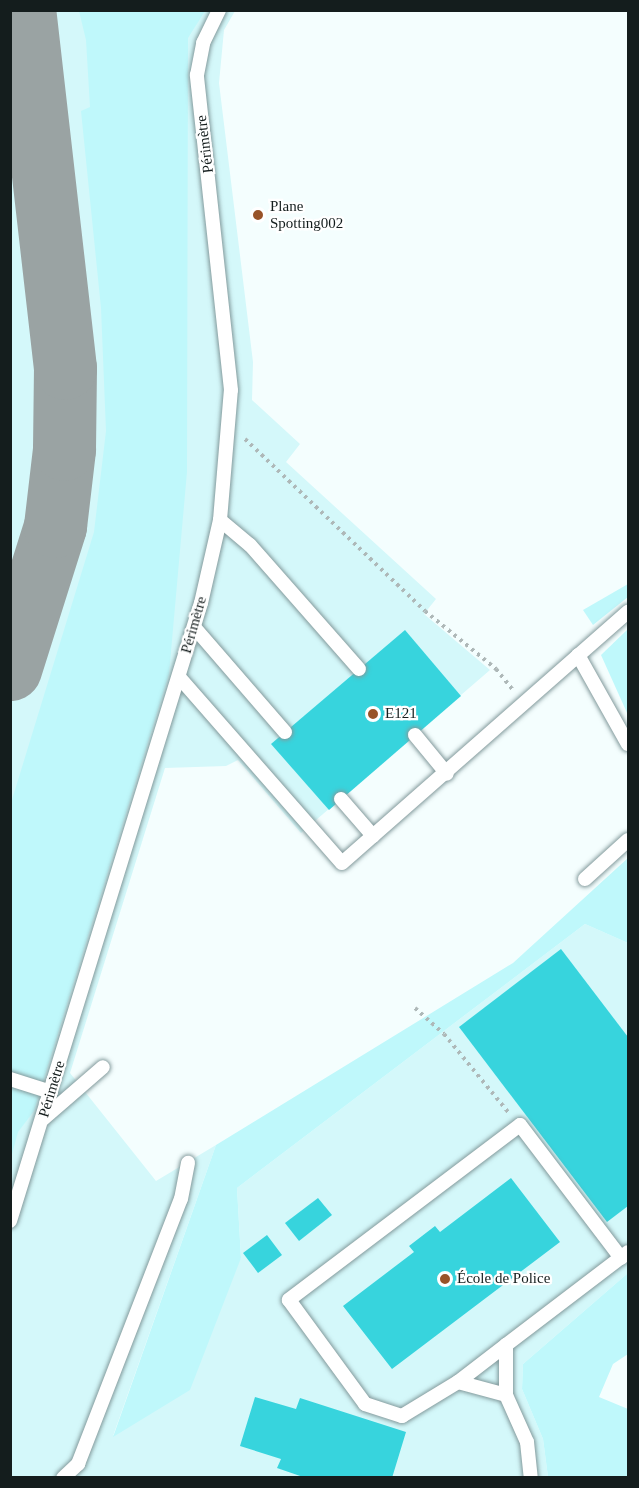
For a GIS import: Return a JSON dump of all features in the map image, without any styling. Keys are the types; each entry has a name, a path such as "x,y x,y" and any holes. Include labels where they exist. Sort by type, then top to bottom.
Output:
{"lane":[{"name":"Périmètre","path":"10,1221 194,627 220,520 229,424 230,378 196,75 203,43 219,10"},
{"path":"220,520 250,545 359,669"},
{"path":"179,677 342,863 447,774 628,612"},
{"path":"194,627 285,732"},
{"path":"578,655 628,744"},
{"path":"415,735 447,774"},
{"path":"341,799 373,836"},
{"path":"585,879 628,840"},
{"path":"42,1119 103,1067"},
{"path":"10,1079 51,1092"},
{"path":"520,1125 625,1255 458,1382 402,1416 365,1404 289,1300 520,1125"},
{"path":"63,1478 78,1464 181,1199 188,1163"},
{"path":"506,1345 506,1395 527,1442 531,1478"},
{"path":"458,1382 506,1395"}],"path":[{"path":"229,424 425,611 495,669 525,705"},
{"path":"415,1008 444,1034 483,1086 520,1125"}],"shaded area":[{"path":"10,11 235,11 224,30 219,83 253,362 252,400 300,444 286,462 436,599 424,614 490,670 301,833 238,760 226,766 165,768 70,1073 156,1181 216,1145 113,1436 241,1258 237,1188 585,924 628,943 628,1273 523,1364 522,1389 543,1439 548,1477 11,1477"},
{"path":"79,11 205,11 188,38 187,472 169,674 34,1111 18,1132 11,1158 11,803 94,532 106,431 101,308 81,111 90,107 86,40"},
{"path":"628,584 628,597 593,625 583,610"},
{"path":"628,629 628,715 601,655"},
{"path":"628,858 628,943 585,924 237,1188 241,1258 190,1390 113,1437 216,1145 513,963"},
{"path":"628,1273 628,1354 613,1364 599,1397 628,1409 628,1477 548,1477 543,1439 522,1389 523,1364"}],"building":[{"name":"E121","path":"405,630 461,696 329,810 271,744"},
{"path":"561,949 628,1037 628,1206 607,1222 459,1027"},
{"name":"École de Police","path":"511,1178 560,1242 392,1369 343,1306 414,1252 409,1246 435,1226 440,1232"},
{"path":"318,1198 332,1215 299,1241 285,1223"},
{"path":"267,1235 282,1255 258,1273 243,1253"},
{"path":"255,1397 296,1409 300,1398 406,1432 392,1478 306,1478 277,1468 281,1459 240,1446"}],"taxiway":[{"path":"10,669 55,526 64,449 65,368 24,10"}],"place":[{"name":"Plane Spotting002","path":"258,215"},
{"name":"E121","path":"373,714"},
{"name":"École de Police","path":"445,1279"}]}
